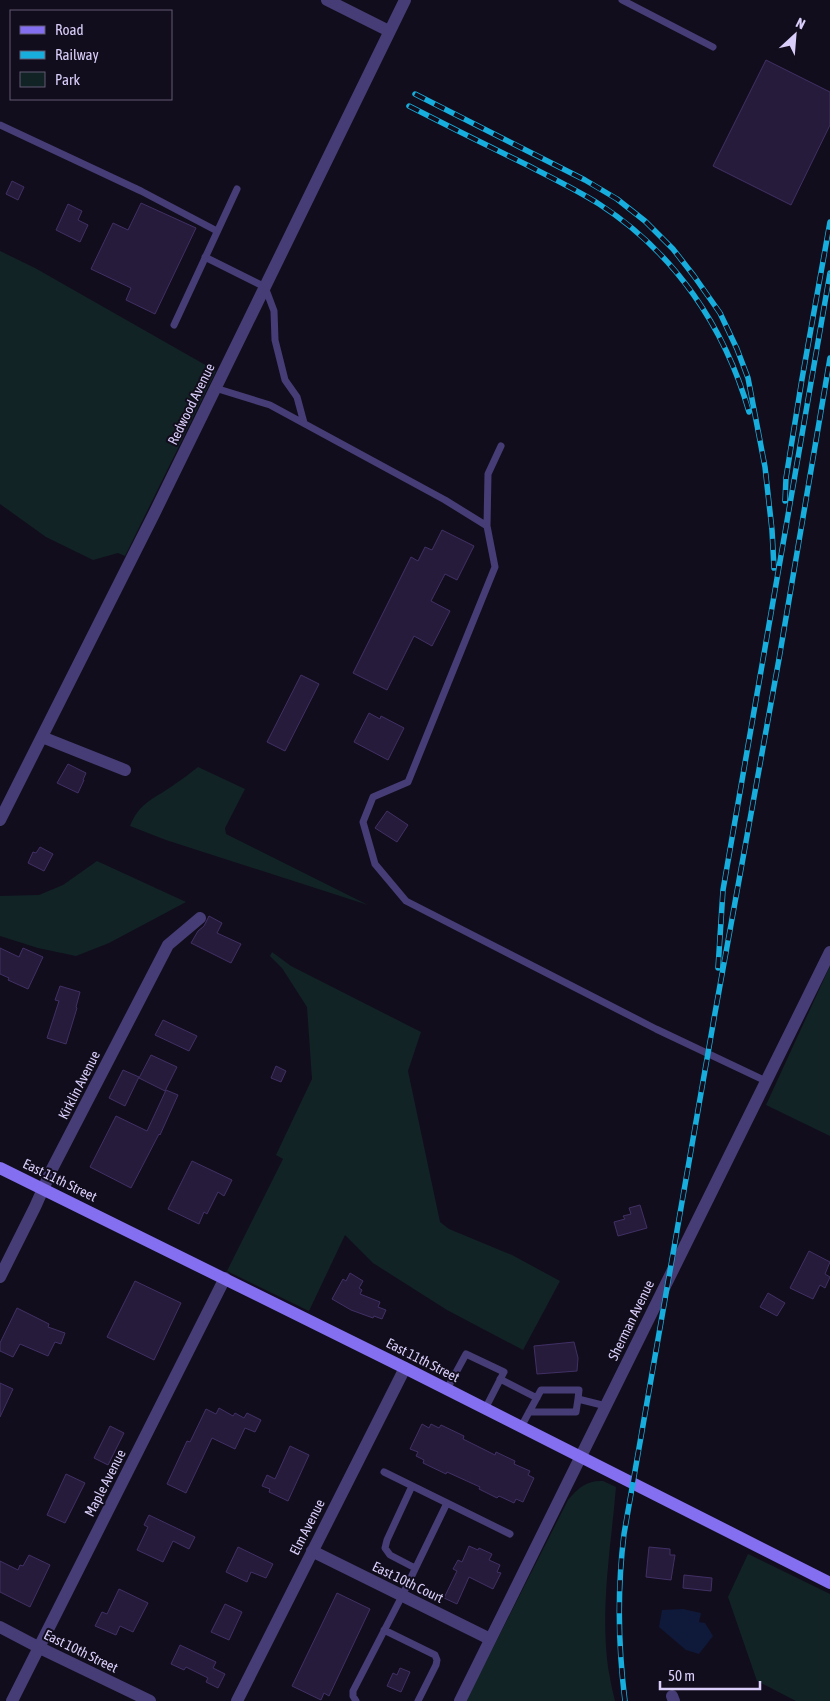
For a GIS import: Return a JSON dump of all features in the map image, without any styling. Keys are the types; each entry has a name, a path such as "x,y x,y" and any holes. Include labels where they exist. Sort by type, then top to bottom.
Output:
{"main road":[{"name":"East 11th Street","path":"0,1168 225,1278 830,1583"}],"street":[{"path":"327,0 389,31"},
{"name":"Redwood Avenue","path":"0,820 265,287 405,0"},
{"path":"42,737 125,770"},
{"name":"Kirklin Avenue","path":"0,1277 52,1169 168,946 200,918"},
{"name":"Sherman Avenue","path":"460,1701 830,952"},
{"name":"Maple Avenue","path":"12,1701 225,1278"},
{"name":"Elm Avenue","path":"237,1701 405,1368"},
{"name":"East 10th Court","path":"312,1551 490,1639"},
{"name":"East 10th Street","path":"0,1626 40,1648 150,1701"}],"lane":[{"path":"622,0 713,46"},
{"path":"0,125 141,191 217,231"},
{"path":"174,325 237,189"},
{"path":"205,257 265,287 274,311 275,340 285,380 297,397 304,423"},
{"path":"215,388 270,405 444,500 487,526"},
{"path":"501,446 488,474 487,526 495,567 408,782 373,797 364,822 375,864 406,900 656,1029 766,1081"},
{"path":"447,1389 466,1354 504,1372 485,1409"},
{"path":"500,1379 537,1398"},
{"path":"521,1427 529,1412 537,1398 541,1390 555,1392 580,1390 576,1412 529,1412"},
{"path":"578,1400 606,1406"},
{"path":"384,1472 510,1534"},
{"path":"412,1486 386,1540 385,1548 390,1556 415,1568"},
{"path":"356,1701 353,1691 447,1503"},
{"path":"384,1630 435,1656 437,1660 418,1701"}],"green space":[{"path":"0,251 35,268 216,371 125,556 118,553 93,560 46,537 0,504"},
{"path":"198,767 245,789 225,828 226,834 368,905 166,840 130,826 143,806"},
{"path":"97,861 186,902 109,943 76,956 38,948 0,936 0,896 39,895 63,885"},
{"path":"272,952 291,966 421,1032 408,1071 440,1222 449,1229 512,1255 560,1281 523,1350 447,1310 373,1263 345,1235 309,1311 227,1271 283,1159 276,1155 312,1079 307,1007 282,968 270,956"},
{"path":"830,966 830,1136 766,1105"},
{"path":"603,1481 616,1487 607,1577 605,1622 608,1667 615,1701 466,1701 568,1500 575,1492 588,1483"},
{"path":"748,1554 830,1594 830,1701 796,1701 757,1681 728,1597"}],"water":[{"path":"683,1609 701,1613 699,1622 705,1623 713,1636 699,1654 686,1650 659,1627 662,1610"}],"building":[{"path":"766,60 830,92 830,125 791,205 713,166"},
{"path":"12,181 24,187 18,200 6,194"},
{"path":"141,203 196,228 155,314 126,300 131,288 91,269 113,223 128,230"},
{"path":"68,204 82,211 78,220 88,225 80,242 56,230"},
{"path":"442,530 474,546 457,580 445,574 431,601 450,611 432,646 414,636 387,690 353,673 411,557 418,561 425,547 432,550"},
{"path":"301,675 319,684 285,751 267,742"},
{"path":"369,713 380,719 381,716 404,728 388,760 354,742"},
{"path":"68,764 86,773 78,793 57,783"},
{"path":"387,811 408,825 397,842 375,828"},
{"path":"40,847 53,854 44,871 28,863 33,852 36,853"},
{"path":"209,916 222,923 217,933 241,944 231,963 191,943"},
{"path":"0,948 19,957 23,948 43,957 28,989 8,980 9,978 0,974"},
{"path":"60,986 80,992 66,1044 47,1038 59,1001 55,1000"},
{"path":"163,1020 197,1036 189,1051 155,1035"},
{"path":"151,1055 177,1067 165,1091 139,1078"},
{"path":"276,1066 286,1071 281,1082 271,1078"},
{"path":"123,1070 139,1077 125,1106 109,1098"},
{"path":"166,1090 178,1095 160,1135 131,1188 90,1167 116,1116 147,1131"},
{"path":"192,1161 232,1180 224,1196 218,1192 207,1214 204,1212 199,1224 168,1209"},
{"path":"640,1205 647,1228 618,1236 614,1222 625,1219 623,1216 631,1214 629,1208"},
{"path":"809,1251 830,1262 825,1274 830,1277 825,1288 820,1285 813,1299 790,1288"},
{"path":"350,1273 363,1281 359,1288 362,1290 360,1294 380,1302 378,1307 386,1310 382,1319 374,1316 373,1318 351,1310 332,1299 343,1279 346,1281"},
{"path":"135,1281 181,1303 154,1360 107,1337"},
{"path":"768,1293 785,1303 777,1316 760,1307"},
{"path":"17,1308 49,1324 48,1327 65,1333 61,1344 55,1342 48,1356 20,1344 13,1357 0,1351 0,1343"},
{"path":"574,1342 578,1358 577,1371 537,1374 534,1346"},
{"path":"0,1383 13,1389 0,1417"},
{"path":"219,1408 233,1416 235,1413 244,1418 247,1413 261,1420 255,1432 245,1428 235,1449 212,1438 186,1493 167,1484 187,1441 190,1442 206,1409 216,1414"},
{"path":"422,1424 429,1428 431,1424 439,1428 441,1425 464,1436 463,1439 495,1455 496,1452 515,1461 514,1464 530,1471 528,1475 534,1478 523,1502 516,1499 514,1503 499,1496 497,1498 479,1489 480,1487 423,1463 424,1460 416,1456 418,1452 410,1449"},
{"path":"110,1426 124,1433 108,1465 94,1458"},
{"path":"290,1446 309,1455 288,1501 269,1492 270,1489 262,1486 267,1475 275,1479"},
{"path":"66,1474 85,1483 65,1523 47,1515"},
{"path":"149,1515 195,1537 189,1549 173,1541 163,1562 137,1550 148,1527 144,1525"},
{"path":"469,1546 492,1554 489,1560 500,1565 497,1572 501,1573 493,1589 469,1577 457,1604 444,1598 457,1571 453,1569 458,1560 462,1562"},
{"path":"238,1547 273,1564 266,1578 251,1572 247,1582 226,1572"},
{"path":"649,1547 670,1549 670,1555 675,1555 671,1580 646,1577"},
{"path":"29,1555 50,1565 30,1607 0,1592 0,1561 18,1570 20,1565 23,1566"},
{"path":"684,1575 712,1578 711,1591 683,1588"},
{"path":"119,1589 148,1603 133,1632 120,1626 116,1635 95,1626 102,1612 107,1614"},
{"path":"337,1593 370,1609 329,1696 324,1693 321,1700 292,1686"},
{"path":"225,1604 242,1612 229,1640 211,1632"},
{"path":"180,1645 216,1662 213,1668 225,1674 218,1688 206,1682 208,1678 186,1667 184,1670 171,1664"},
{"path":"400,1668 410,1672 401,1692 387,1686 393,1673 397,1675"}],"railway":[{"path":"415,94 585,180 617,199 645,221 673,249 694,276 720,313 748,378 765,467 774,568"},
{"path":"409,106 581,193 626,223 651,245 673,268 711,321 739,381 749,412"},
{"path":"785,501 786,478 830,222"},
{"path":"718,968 723,890 830,273"},
{"path":"625,1701 619,1618 624,1534 779,659 830,358"}]}
